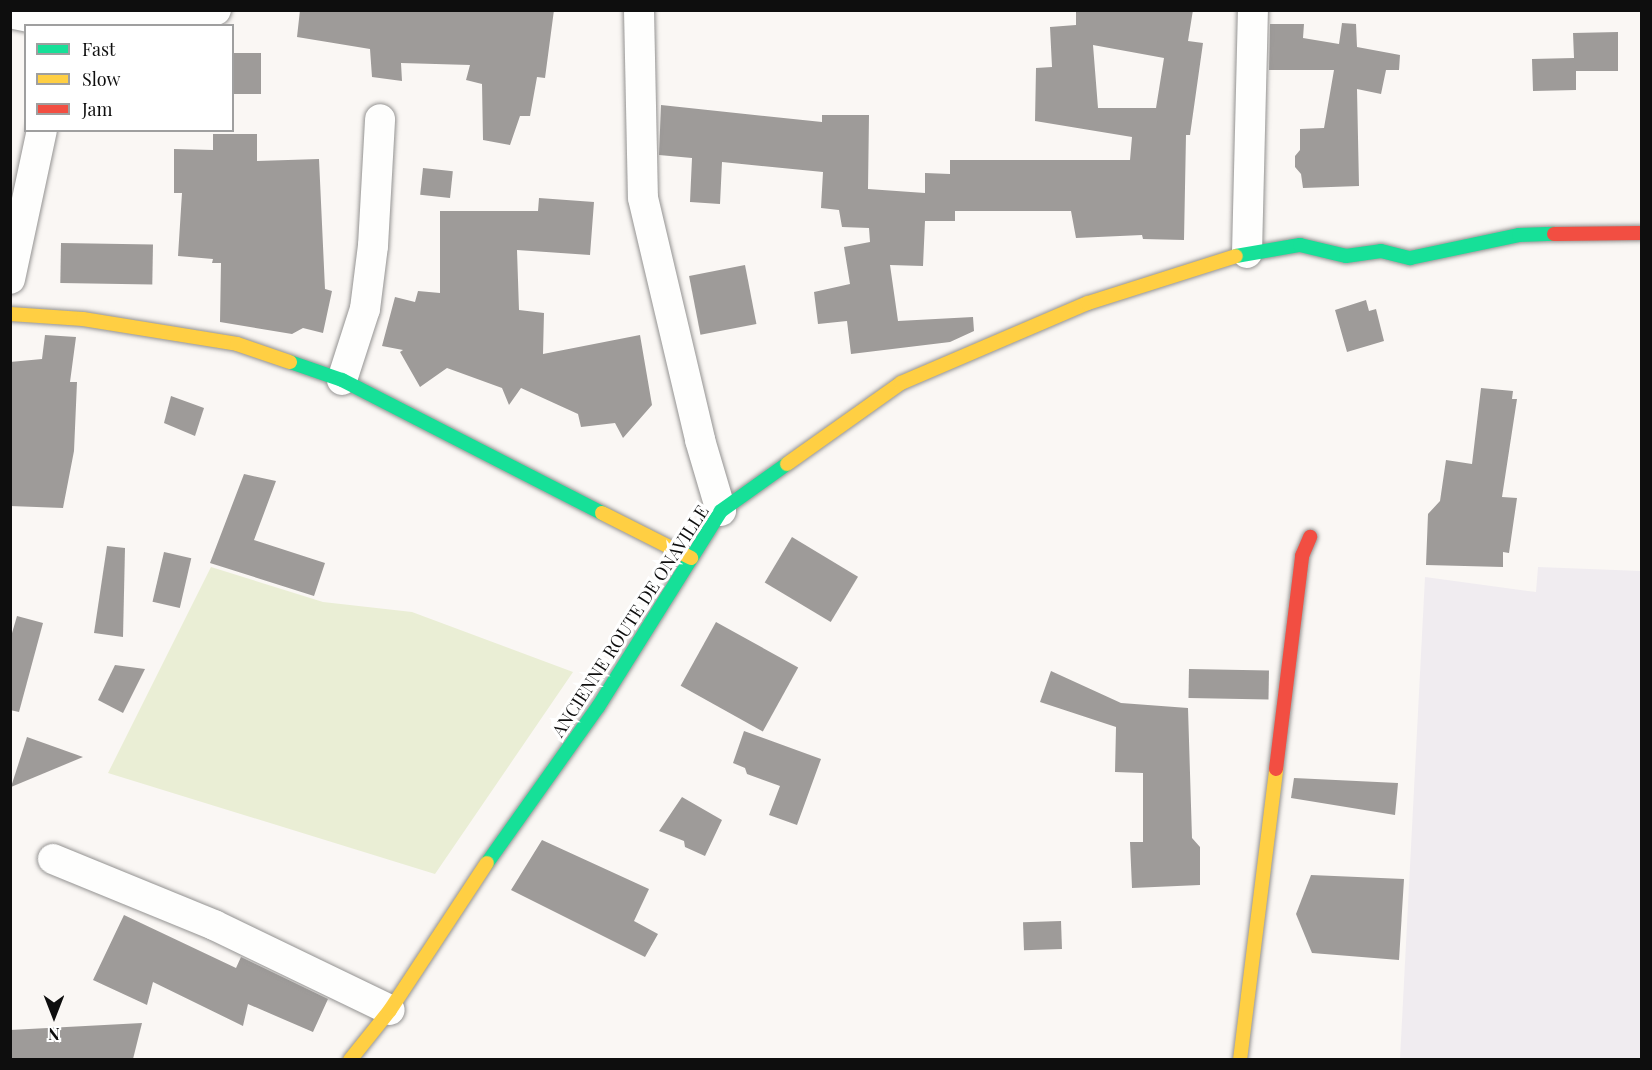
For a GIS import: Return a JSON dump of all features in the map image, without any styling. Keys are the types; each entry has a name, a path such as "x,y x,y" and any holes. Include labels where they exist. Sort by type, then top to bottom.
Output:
{"street":[{"path":"83,24 188,18 216,10"},
{"path":"639,10 643,198 700,440 721,511"},
{"path":"1247,253 1253,10"},
{"path":"10,13 61,24"},
{"path":"342,380 364,309 374,246 380,119"},
{"path":"10,279 42,132"},
{"name":"ANCIENNE ROUTE DE ONAVILLE","path":"350,1059 390,1010 504,837 598,707 721,511 901,383 1088,303 1247,253 1300,245 1346,256 1382,251 1410,258 1519,235 1641,233"},
{"path":"10,314 83,319 237,344 342,380 691,558"},
{"path":"1240,1059 1302,556 1310,537"},
{"path":"53,859 214,925 390,1010"}],"shaded area":[{"path":"1538,567 1641,571 1641,1059 1400,1059 1425,577 1536,592"}],"green space":[{"path":"211,567 323,602 412,612 573,672 435,874 108,773"}],"building":[{"path":"300,10 554,10 545,78 537,77 530,116 520,116 510,145 483,140 482,84 466,80 470,65 401,63 402,81 372,77 370,49 297,37"},
{"path":"1076,10 1193,10 1188,41 1203,43 1190,135 1186,135 1184,240 1143,239 1142,235 1076,238 1071,211 955,211 955,221 925,221 923,266 890,265 898,321 973,317 974,331 950,342 851,354 847,321 818,324 814,292 850,284 844,247 870,242 869,228 842,227 839,210 821,208 823,172 722,162 720,204 690,202 692,158 659,155 661,105 822,122 822,115 869,115 868,189 925,193 925,173 950,174 950,160 1130,160 1132,137 1035,121 1036,68 1052,67 1050,27 1076,25","holes":["1093,45 1164,58 1156,108 1098,108"]},
{"path":"1342,23 1356,24 1357,47 1400,55 1399,70 1386,70 1381,94 1357,89 1359,186 1303,188 1301,174 1295,167 1295,156 1300,150 1300,129 1324,128 1334,70 1269,70 1270,24 1304,24 1303,38 1339,44"},
{"path":"1618,32 1618,71 1576,71 1576,90 1533,91 1532,59 1574,58 1573,33"},
{"path":"234,53 261,53 261,94 234,94"},
{"path":"213,134 257,134 257,161 319,159 325,289 332,291 323,333 303,328 292,334 220,322 221,263 212,263 213,259 178,256 182,193 174,193 174,149 213,150"},
{"path":"423,168 453,171 450,198 420,195"},
{"path":"539,198 594,202 590,255 517,250 519,310 544,313 543,354 640,335 652,405 623,438 615,423 581,427 578,414 521,388 509,405 502,388 447,368 420,387 400,352 403,350 382,346 395,297 415,302 418,291 440,293 440,211 538,211"},
{"path":"61,243 153,245 152,285 60,283"},
{"path":"745,265 756,324 700,335 689,276"},
{"path":"1366,300 1369,311 1376,309 1384,341 1347,352 1335,310"},
{"path":"45,335 76,337 70,382 77,382 74,451 63,508 10,506 10,362 42,359"},
{"path":"1481,388 1513,391 1512,399 1517,399 1502,497 1517,498 1509,553 1503,552 1503,567 1426,565 1428,514 1440,501 1446,460 1472,464"},
{"path":"171,396 204,408 195,436 164,423"},
{"path":"244,474 276,481 254,540 325,563 314,596 210,563"},
{"path":"792,537 858,577 831,622 765,582"},
{"path":"107,546 125,548 123,637 94,633"},
{"path":"164,552 191,558 180,608 153,602"},
{"path":"17,616 43,623 19,712 10,710 10,640"},
{"path":"716,622 798,668 763,731 681,686"},
{"path":"115,665 145,669 123,713 98,700"},
{"path":"1189,669 1269,670 1268,699 1188,698"},
{"path":"1051,671 1121,703 1188,708 1192,838 1200,847 1200,885 1132,888 1130,842 1143,842 1143,773 1115,772 1116,727 1040,702"},
{"path":"744,731 821,759 797,825 769,815 780,786 747,774 745,768 733,763"},
{"path":"27,737 83,757 11,787"},
{"path":"1294,778 1398,783 1395,815 1291,798"},
{"path":"682,797 722,820 705,856 685,847 684,841 659,831"},
{"path":"542,840 649,889 634,921 658,934 645,957 511,890"},
{"path":"1311,875 1404,879 1399,960 1312,953 1296,914"},
{"path":"124,915 236,968 241,957 328,999 313,1032 248,1004 243,1026 153,982 147,1005 93,980"},
{"path":"1061,921 1062,949 1024,950 1023,922"},
{"path":"142,1023 133,1059 10,1059 10,1030"}],"traffic: fast":[{"path":"1236,256 1300,245 1346,256 1381,251 1410,258 1519,235 1554,234"},
{"path":"290,362 342,380 602,513"},
{"path":"487,863 598,707 721,511 787,464"}],"traffic: slow":[{"path":"787,464 901,383 1088,303 1236,256"},
{"path":"10,314 83,319 237,344 290,362"},
{"path":"602,513 691,558"},
{"path":"1240,1060 1276,769"},
{"path":"350,1060 390,1010 487,863"}],"traffic: jam":[{"path":"1554,234 1642,233"},
{"path":"1276,769 1302,556 1310,537"}]}
